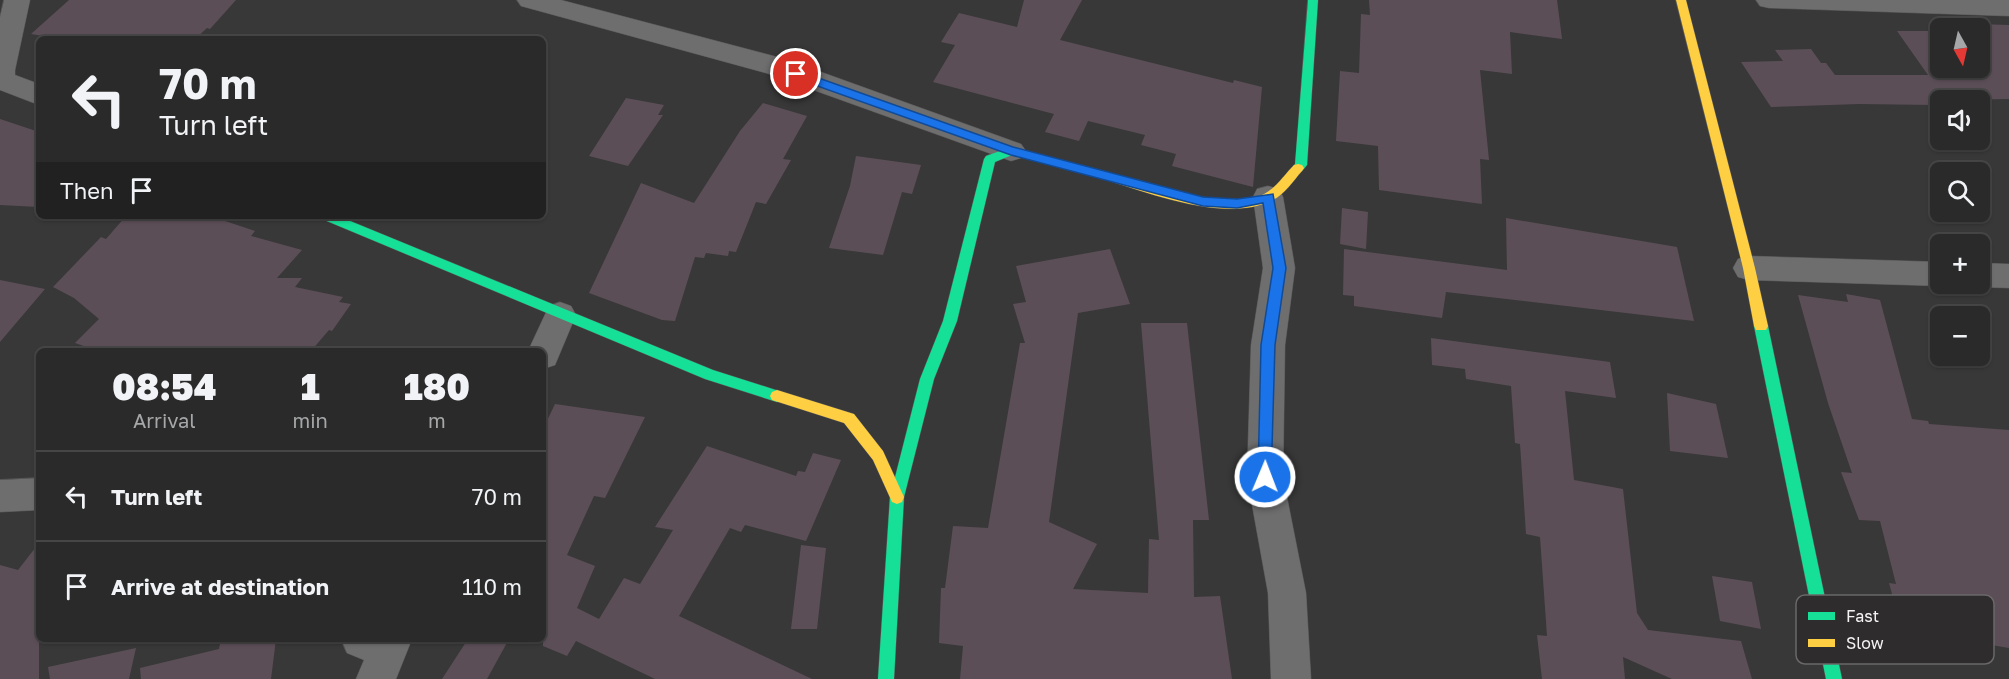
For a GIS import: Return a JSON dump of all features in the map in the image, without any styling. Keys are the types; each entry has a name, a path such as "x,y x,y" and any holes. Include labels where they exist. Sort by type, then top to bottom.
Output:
{"street":[{"path":"17,0 1,70 2,80 36,94"},
{"path":"530,0 775,66 1011,151 1203,202 1237,204 1268,197 1301,165 1313,0"},
{"path":"1681,0 1749,268 1817,595"},
{"path":"1768,0 2009,8"},
{"path":"886,679 897,496 927,379 950,321 990,159 1011,151"},
{"path":"1268,197 1280,268 1268,345 1265,477 1287,593 1291,679"},
{"path":"333,219 560,315 710,375 849,418 878,456 897,496"},
{"path":"1749,268 1930,274"},
{"path":"1990,275 2009,276"},
{"path":"546,348 560,315"},
{"path":"0,496 36,494"},
{"path":"1831,664 1834,679"}],"building":[{"path":"69,0 236,0 210,29 207,28 198,36 43,36 31,34"},
{"path":"1024,0 1082,0 1060,40 1233,83 1234,80 1262,87 1253,187 1172,166 1176,154 1141,145 1145,135 1088,121 1079,141 1045,132 1054,114 933,82 955,45 941,42 959,13 1017,27"},
{"path":"1369,0 1557,0 1562,39 1510,32 1512,74 1480,70 1489,160 1480,159 1482,204 1379,190 1378,146 1336,141 1340,71 1359,73 1361,14 1370,15"},
{"path":"1990,24 2009,25 2009,99 1990,99 1990,90 1930,90 1930,105 1859,104 1771,107 1741,62 1783,61 1775,50 1811,49 1821,63 1826,63 1835,75 1928,75 1897,31 1930,31 1930,78 1990,78"},
{"path":"626,98 664,105 658,115 663,115 628,166 589,156"},
{"path":"763,103 807,116 783,159 791,160 766,204 756,202 736,252 729,251 728,256 706,253 704,258 695,257 675,321 662,320 589,293 641,183 694,203 740,131"},
{"path":"0,119 36,131 36,207 0,205"},
{"path":"856,156 921,165 912,194 902,192 883,255 829,248 850,186"},
{"path":"1342,208 1368,212 1366,249 1340,244"},
{"path":"1506,218 1677,247 1694,321 1446,292 1442,318 1354,306 1354,296 1343,295 1344,249 1507,270"},
{"path":"123,219 219,219 255,231 251,236 302,250 277,278 302,278 295,287 343,297 339,302 351,304 332,331 329,330 314,348 89,348 75,343 99,319 74,298 53,287 101,237 106,239"},
{"path":"1110,249 1130,304 1078,313 1049,522 1097,544 1073,589 1148,593 1149,539 1159,540 1141,323 1187,323 1209,520 1193,520 1194,597 1220,596 1232,679 960,679 963,646 939,643 941,588 945,588 953,526 988,528 1020,343 1025,343 1013,304 1026,302 1016,266"},
{"path":"0,280 45,289 0,342"},
{"path":"1846,294 1880,300 1912,419 1928,421 1929,424 2009,430 2009,648 1994,645 1994,595 1892,595 1889,583 1896,584 1880,521 1859,520 1841,472 1852,473 1828,403 1798,295 1848,302"},
{"path":"1431,338 1610,362 1616,398 1565,391 1574,480 1623,489 1637,613 1648,630 1741,641 1752,679 1672,679 1623,657 1625,679 1542,679 1537,635 1547,636 1540,537 1526,534 1520,444 1515,443 1511,386 1466,379 1465,369 1432,365"},
{"path":"1667,393 1716,404 1728,458 1670,451"},
{"path":"555,404 645,417 605,498 594,496 567,555 595,566 577,608 599,619 624,578 640,584 673,530 655,527 707,446 796,476 798,471 805,472 813,453 841,460 806,541 745,525 741,532 730,528 679,616 812,679 655,679 576,641 567,656 543,646 543,642 546,642 546,423"},
{"path":"801,545 826,548 817,629 791,629"},
{"path":"36,547 36,642 39,642 39,679 0,679 0,565 18,570"},
{"path":"1712,576 1752,582 1761,629 1720,621"},
{"path":"276,642 271,679 141,679 140,668 219,649 220,644"},
{"path":"466,642 507,642 487,679 442,679"},
{"path":"136,648 129,679 50,679 48,667"}],"traffic: fast":[{"path":"1298,168 1301,165 1313,0"},
{"path":"886,679 897,497 927,379 950,321 990,159 1011,151 1107,176"},
{"path":"333,219 710,375 777,396"},
{"path":"1761,326 1817,595"},
{"path":"1831,664 1834,679"}],"traffic: slow":[{"path":"1681,0 1749,268 1761,326"},
{"path":"1107,176 1165,193 1233,204 1252,203 1268,197 1280,188 1298,168"},
{"path":"777,396 849,418 878,456 897,497"}],"route":[{"path":"796,74 1011,151 1203,202 1237,204 1268,197 1280,268 1268,345 1265,477"}]}
